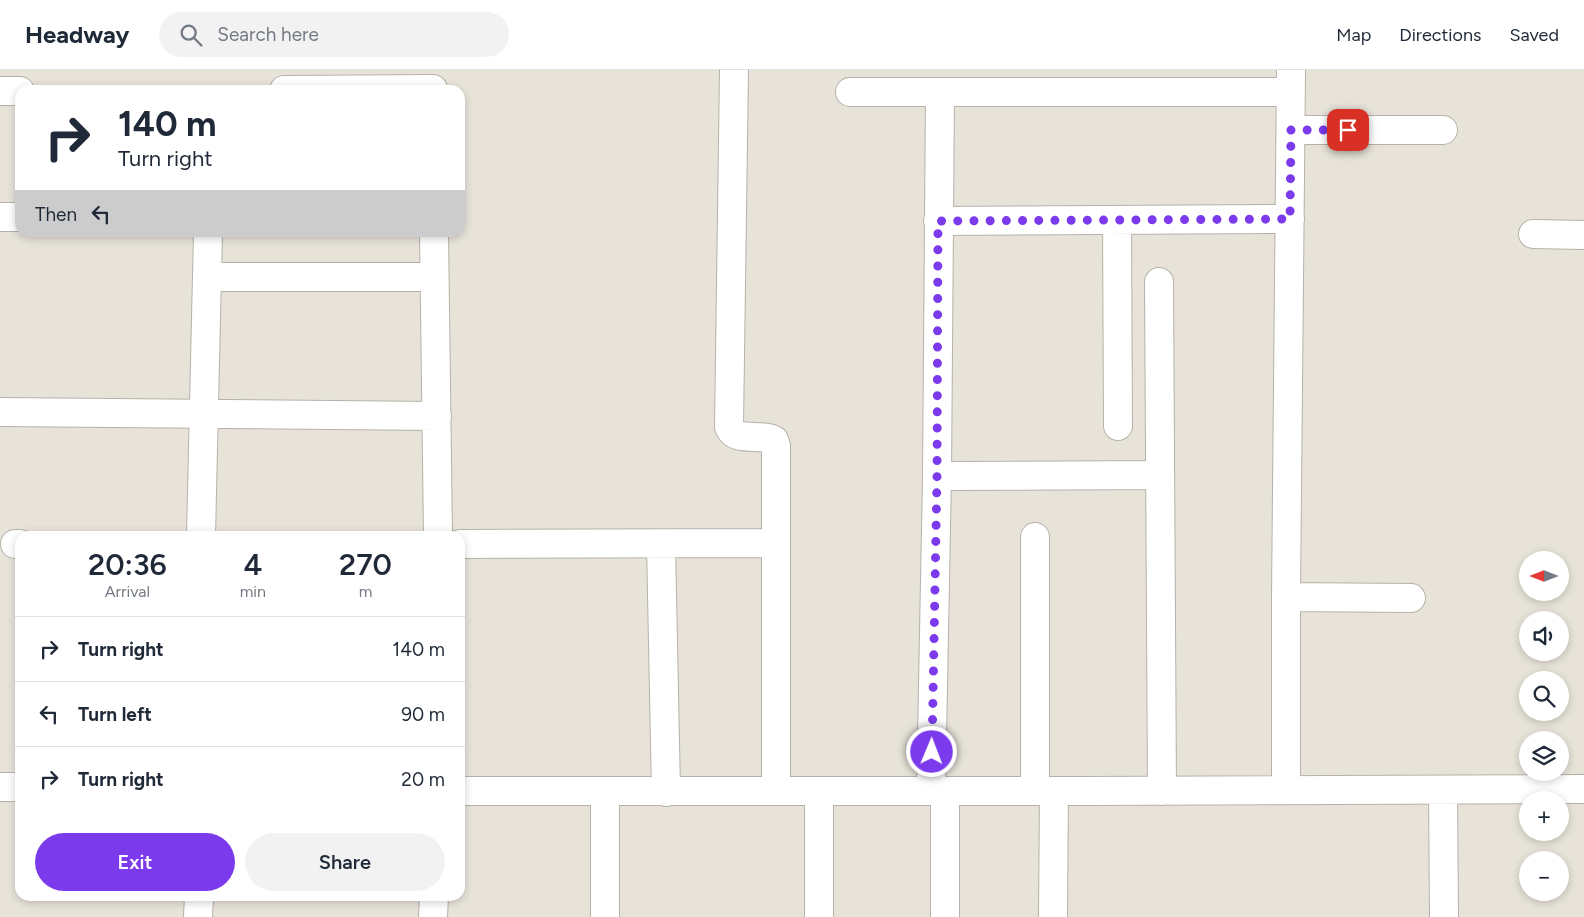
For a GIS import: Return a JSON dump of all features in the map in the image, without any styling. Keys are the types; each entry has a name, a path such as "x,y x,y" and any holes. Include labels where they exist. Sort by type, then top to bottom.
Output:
{"street":[{"path":"734,70 729,427 731,433 736,436 769,437 774,440 776,446 776,792"},
{"path":"850,92 940,93 1291,81 1286,790"},
{"path":"390,85 433,83"},
{"path":"0,91 15,91"},
{"path":"940,93 937,476 938,792 945,917"},
{"path":"1291,130 1443,130"},
{"path":"0,217 15,217"},
{"path":"938,221 1290,219"},
{"path":"1117,220 1118,426"},
{"path":"1533,234 1584,235"},
{"path":"201,531 208,237"},
{"path":"434,237 438,531"},
{"path":"207,277 434,277"},
{"path":"1158,282 1162,791"},
{"path":"0,412 437,416"},
{"path":"937,476 1160,475"},
{"path":"1035,537 1045,792 1053,917"},
{"path":"465,544 776,543"},
{"path":"662,544 666,792"},
{"path":"1286,598 1411,598"},
{"path":"0,787 15,787"},
{"path":"465,792 1045,792 1584,789"},
{"path":"1443,790 1444,917"},
{"path":"605,792 605,917"},
{"path":"819,792 819,917"},
{"path":"198,917 199,901"},
{"path":"433,917 434,901"}],"route":[{"path":"932,752 937,476 938,221 1290,219 1291,130 1348,130"}]}
